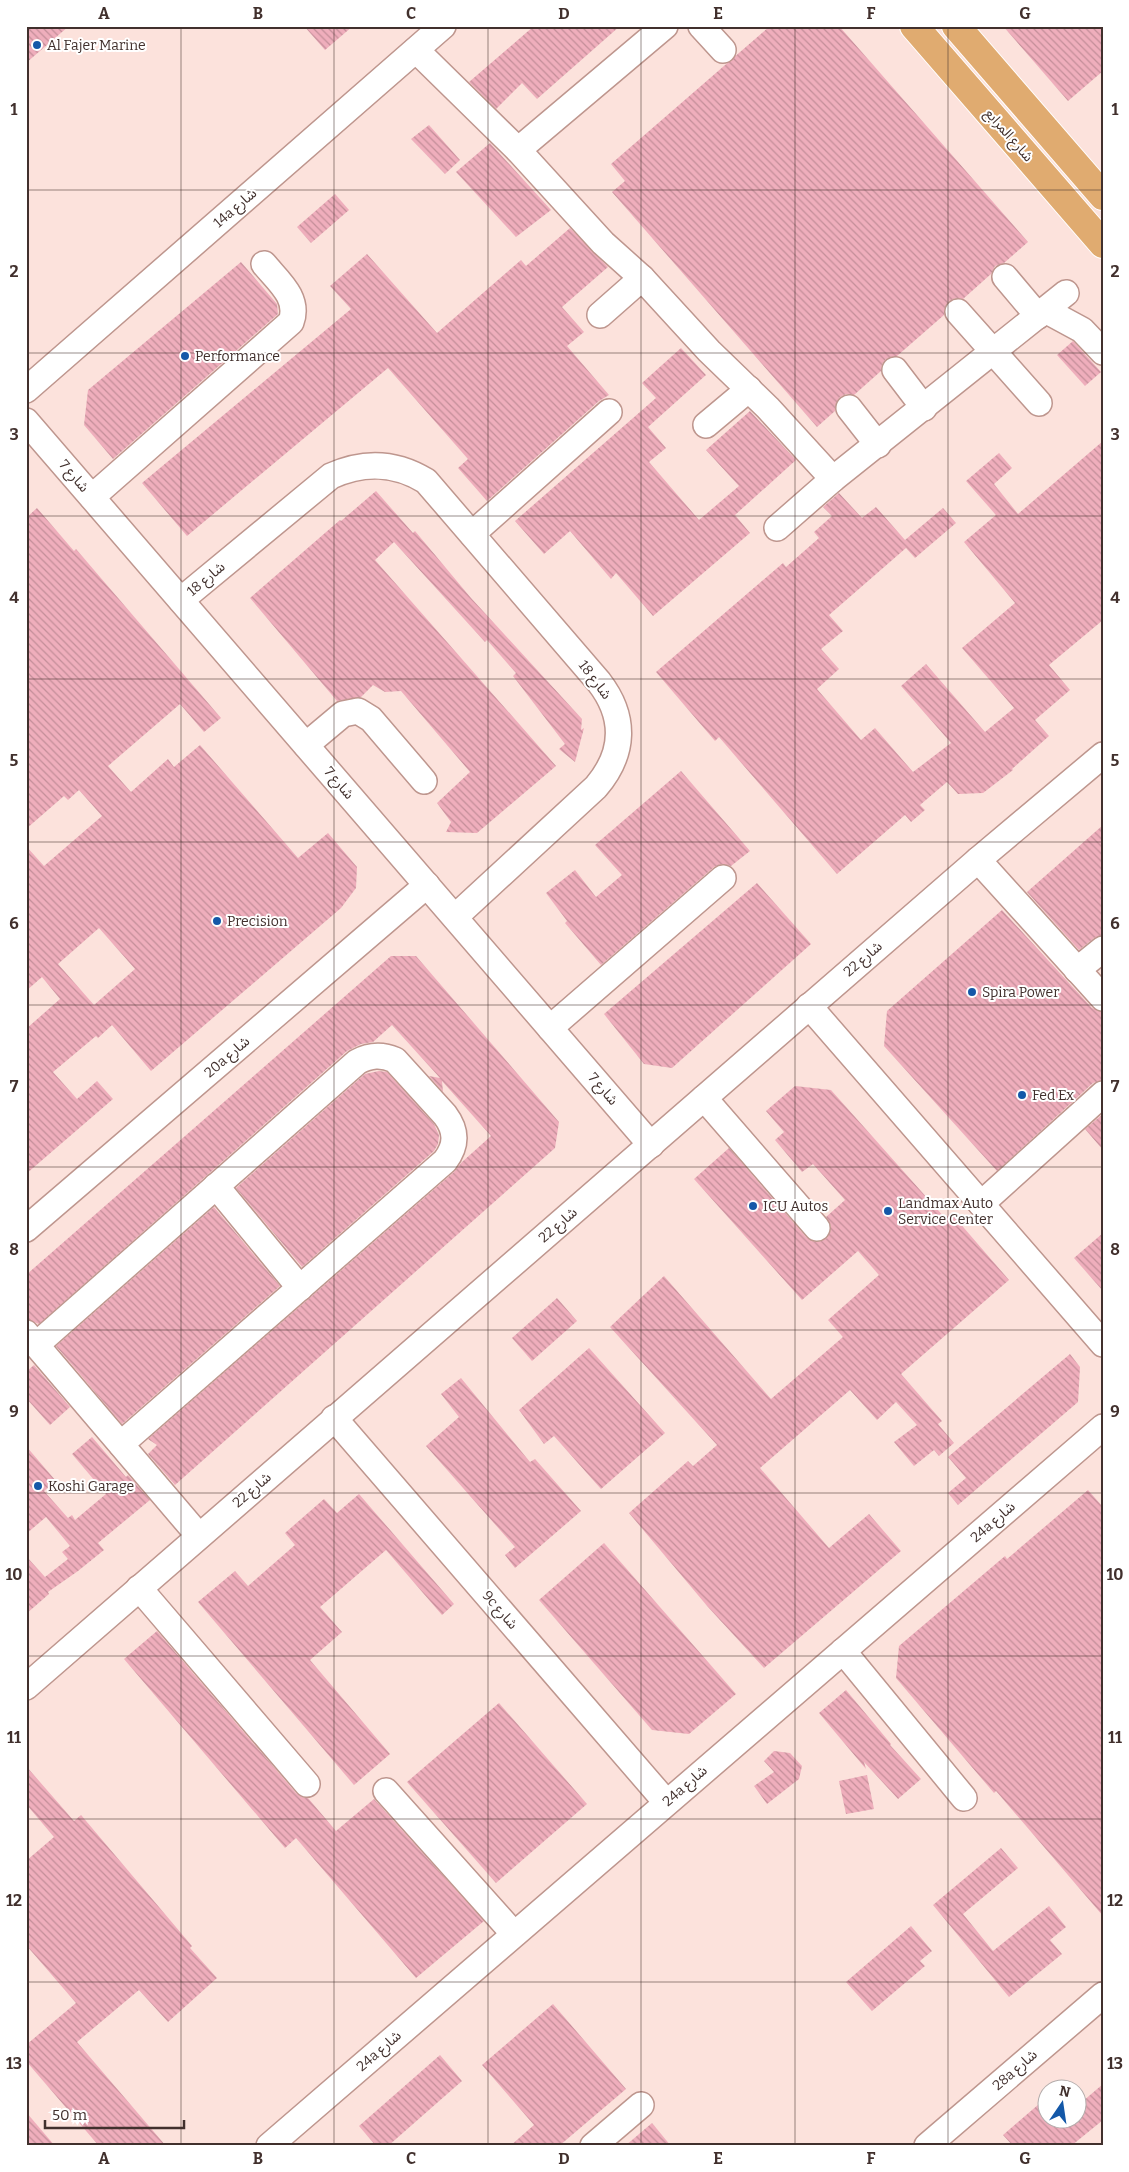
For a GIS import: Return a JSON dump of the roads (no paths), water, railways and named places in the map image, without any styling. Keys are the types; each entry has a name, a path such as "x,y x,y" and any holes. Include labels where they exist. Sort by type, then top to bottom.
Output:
{"main road":[{"name":"شارع المرابع","path":"914,26 1103,244"},
{"path":"956,26 1103,196"}],"street":[{"name":"14a شارع","path":"26,390 443,26"},
{"path":"518,150 665,26"},
{"path":"701,26 722,50"},
{"path":"416,50 518,150 603,243 642,278 709,351 749,389 833,479"},
{"path":"92,497 291,322 294,313 294,303 264,264"},
{"path":"1005,277 1042,313 1082,330 1103,352"},
{"path":"600,315 642,278"},
{"path":"777,528 833,479 878,445 1066,293"},
{"path":"958,312 1039,403"},
{"path":"895,370 924,408"},
{"path":"706,425 749,389"},
{"path":"848,408 878,445"},
{"path":"472,534 609,412"},
{"name":"شارع 7","path":"26,421 651,1145"},
{"name":"شارع 18","path":"181,600 320,484 338,473 358,466 386,465 420,477 426,481 472,534 608,693 616,713 619,735 613,763 596,787 455,917"},
{"path":"306,745 343,714 358,711 371,719 424,781"},
{"name":"شارع 22","path":"26,1687 809,1006 978,860 1099,760"},
{"path":"978,860 1103,998"},
{"path":"550,1028 723,878"},
{"name":"20a شارع","path":"26,1229 427,885"},
{"path":"1078,970 1103,949"},
{"path":"809,1006 1103,1344"},
{"path":"121,1444 445,1161 455,1143 452,1123 395,1060 386,1056 366,1057 357,1062 216,1186 31,1339 199,1536"},
{"path":"981,1204 1103,1094"},
{"path":"704,1098 817,1228"},
{"path":"216,1186 300,1288"},
{"name":"9c شارع","path":"334,1418 666,1802"},
{"name":"24a شارع","path":"269,2146 1103,1427"},
{"path":"139,1588 307,1784"},
{"path":"843,1651 964,1798"},
{"path":"386,1791 514,1934"},
{"name":"28a شارع","path":"927,2146 1103,1995"},
{"path":"594,2146 641,2106"}],"place":[{"name":"Al Fajer Marine","path":"37,45"},
{"name":"Performance","path":"185,356"},
{"name":"Precision","path":"217,921"},
{"name":"Spira Power","path":"972,992"},
{"name":"Fed Ex","path":"1022,1095"},
{"name":"ICU Autos","path":"753,1206"},
{"name":"Landmax Auto Service Center","path":"888,1211"},
{"name":"Koshi Garage","path":"38,1486"}]}
